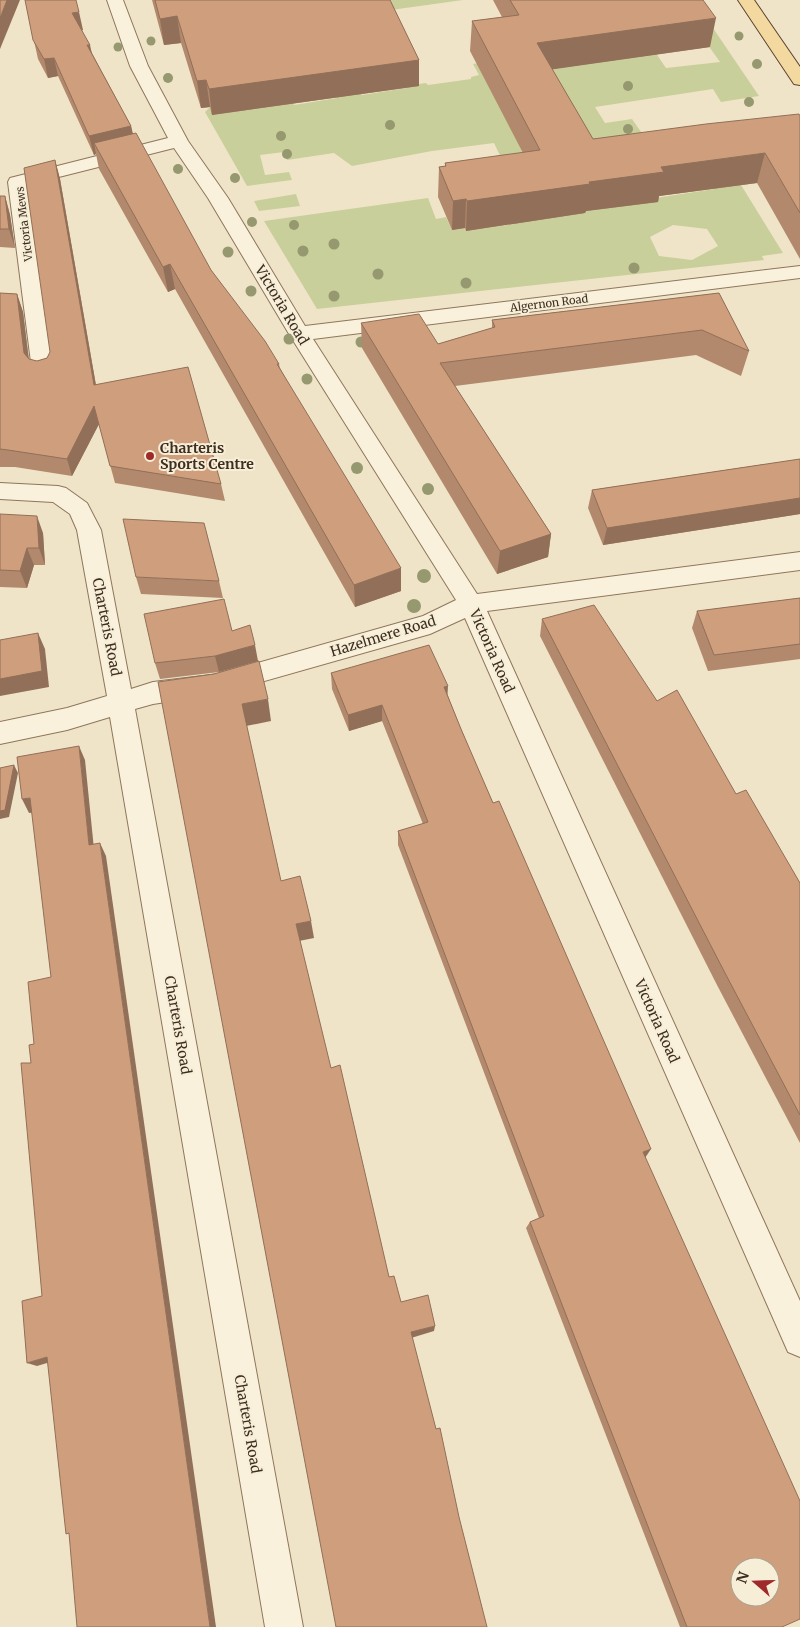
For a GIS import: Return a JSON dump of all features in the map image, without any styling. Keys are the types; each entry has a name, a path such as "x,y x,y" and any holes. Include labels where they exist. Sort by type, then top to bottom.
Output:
{"main road":[{"path":"746,0 800,80"}],"street":[{"name":"Victoria Road","path":"115,0 138,66 179,141 218,198 299,334 471,604 800,1340"},
{"name":"Victoria Mews","path":"43,370 17,182 179,141"},
{"name":"Algernon Road","path":"299,334 800,272"},
{"name":"Charteris Road","path":"0,491 58,494 79,509 89,530 284,1627"},
{"name":"Hazelmere Road","path":"0,733 66,719 153,693 219,684 421,627 471,604 800,561"}],"green space":[{"path":"386,0 463,0 391,10"},
{"path":"676,0 694,0 759,96 721,102 713,89 595,107 605,123 632,119 653,149 584,159 546,70 655,52 666,68 720,62"},
{"path":"489,61 528,150 514,185 494,143 432,151 352,166 334,153 287,160 284,152 260,155 265,175 289,172 292,180 247,186 205,112 210,107 213,115 293,102 294,105 360,92 362,95 406,88 405,86 471,79 471,77 479,75 473,64"},
{"path":"730,167 783,253 762,256 764,260 317,309 264,221 428,198 436,219 446,217 452,230 465,228 466,231 514,224 512,220 714,189","holes":["673,225 707,229 718,246 692,260 659,256 650,237"]},
{"path":"296,194 300,206 259,211 254,201"}],"building":[{"path":"0,0 7,0 0,18"},
{"path":"25,0 76,0 79,12 72,13 90,45 87,45 131,126 89,136 54,58 44,59 33,40"},
{"path":"155,0 390,0 419,60 209,89 206,80 197,81 177,16 160,19"},
{"path":"510,0 703,0 716,18 537,43 593,139 799,114 800,213 765,153 661,167 664,172 589,182 590,184 467,201 466,199 453,201 439,167 446,166 445,163 540,150 472,21 519,15"},
{"path":"136,133 211,270 265,341 279,364 277,364 401,568 354,585 170,264 163,267 94,143"},
{"path":"55,160 94,385 188,367 221,484 110,466 94,406 67,459 0,449 0,293 17,294 24,353 29,359 37,361 47,358 50,352 24,168"},
{"path":"0,196 5,196 9,229 0,229"},
{"path":"719,293 749,351 702,330 440,363 551,534 500,551 361,323 419,314 438,344 495,327 492,320"},
{"path":"800,459 800,498 607,528 592,490"},
{"path":"0,514 37,516 39,548 27,548 20,571 0,570"},
{"path":"123,519 204,523 219,581 136,577"},
{"path":"800,598 800,644 714,655 697,611"},
{"path":"224,599 232,631 250,625 255,645 215,656 155,663 144,614"},
{"path":"594,605 657,701 677,690 736,794 746,790 800,883 800,1115 542,619"},
{"path":"38,633 42,671 0,679 0,640"},
{"path":"429,645 448,686 444,687 493,803 499,801 651,1149 643,1152 800,1501 800,1619 782,1627 687,1627 530,1222 544,1216 398,831 428,822 382,705 348,715 331,673"},
{"path":"259,661 268,699 242,704 281,881 300,876 311,921 296,924 331,1068 340,1065 389,1277 394,1276 401,1302 428,1295 435,1326 411,1332 436,1429 440,1428 459,1517 487,1627 336,1627 158,682 214,674"},
{"path":"79,746 89,845 100,843 210,1627 77,1627 69,1533 66,1534 47,1357 27,1363 22,1301 42,1296 21,1063 31,1063 29,1045 34,1044 28,982 51,977 30,798 22,799 17,757"},
{"path":"14,765 5,810 0,811 0,768"}],"place":[{"name":"Charteris Sports Centre","path":"150,456"}]}
